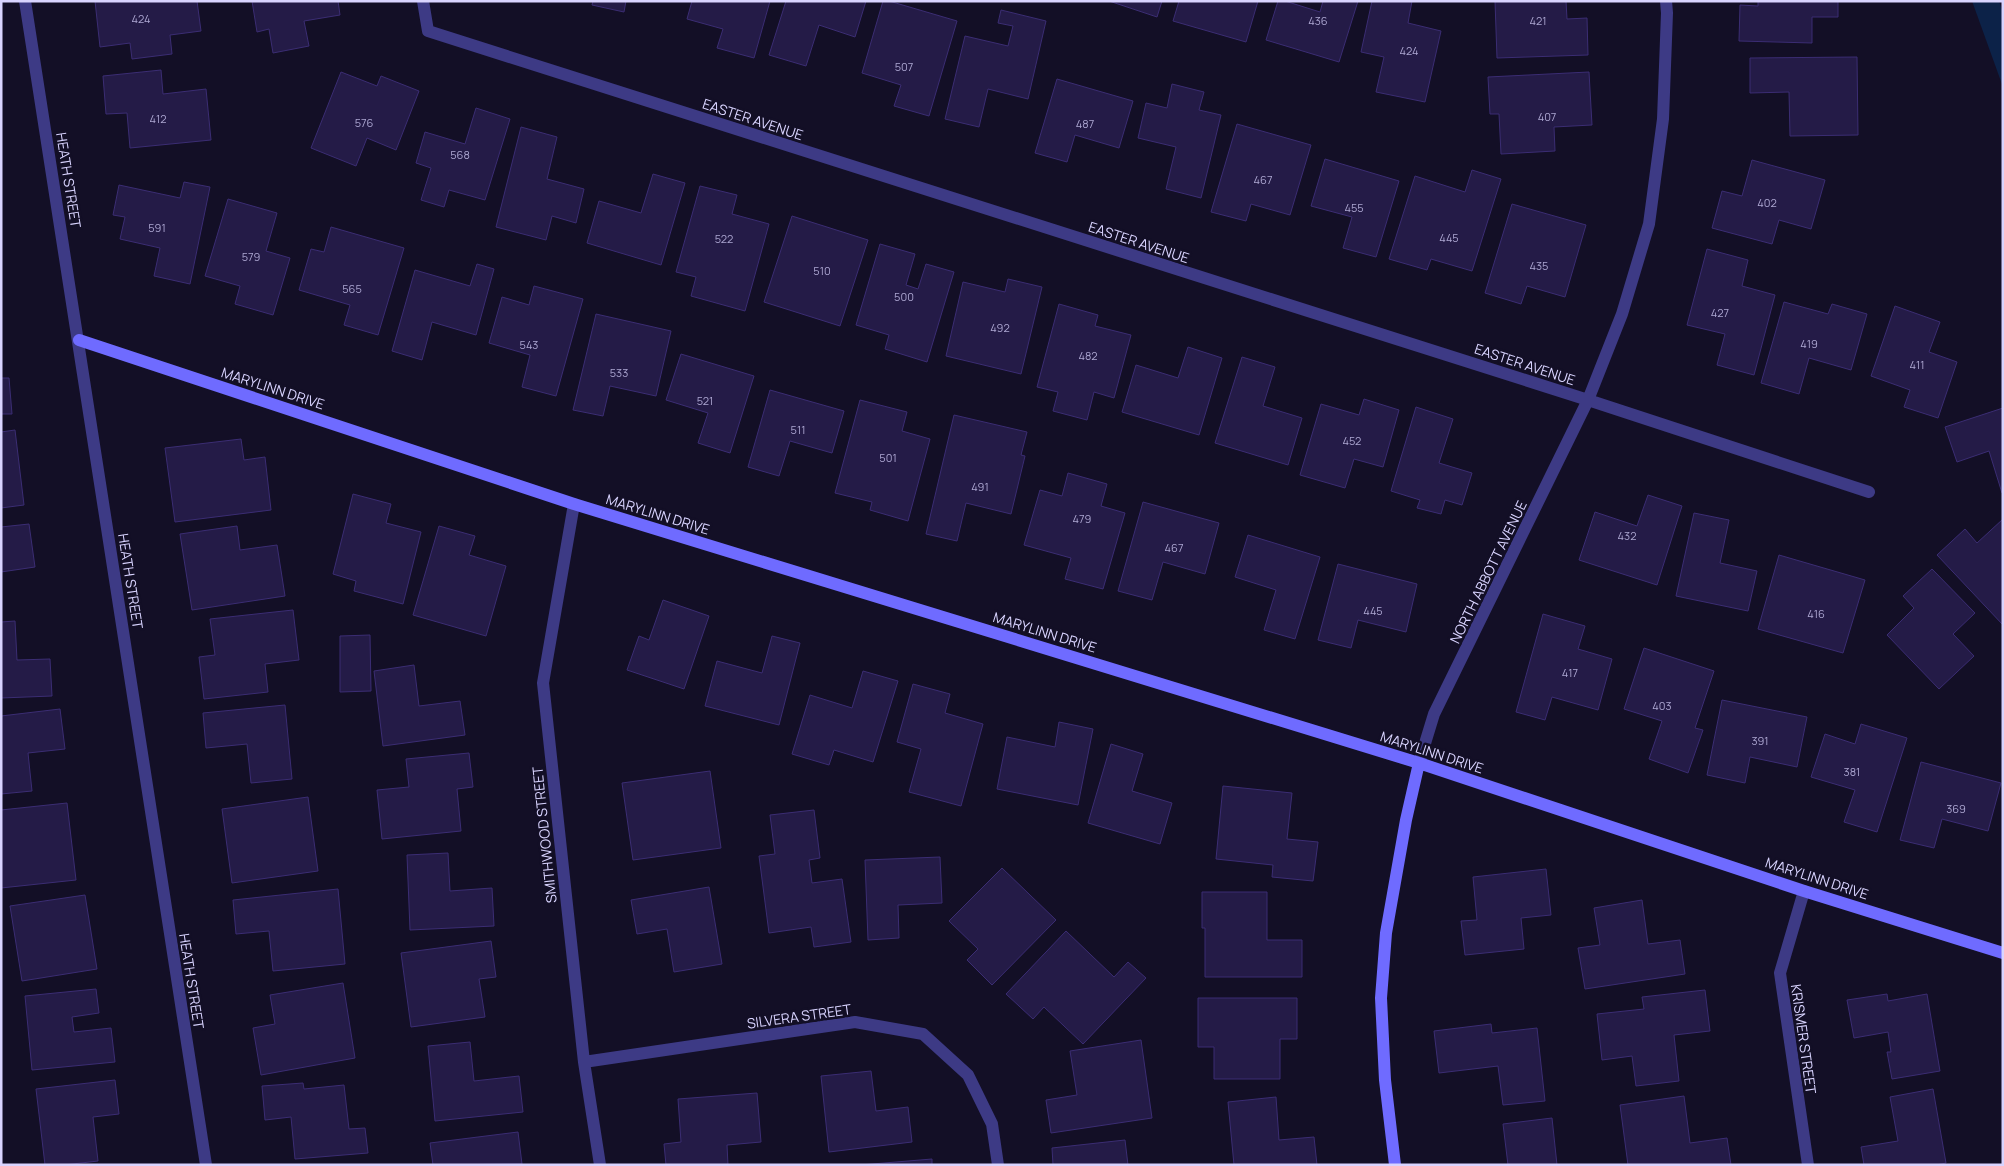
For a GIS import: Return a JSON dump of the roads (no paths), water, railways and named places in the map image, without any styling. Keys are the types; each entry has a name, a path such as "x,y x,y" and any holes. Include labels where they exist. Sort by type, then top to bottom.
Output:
{"street":[{"name":"HEATH STREET","path":"25,1 206,1165"},
{"name":"EASTER AVENUE","path":"423,1 428,31 1588,400 1869,492"},
{"name":"NORTH ABBOTT AVENUE","path":"1395,1165 1385,1080 1381,998 1386,933 1406,820 1419,763 1434,714 1588,400 1622,314 1649,224 1663,119 1668,14 1666,1"},
{"name":"MARYLINN DRIVE","path":"79,340 574,504 1419,763 1804,890 2003,953"},
{"name":"SMITHWOOD STREET","path":"574,504 543,682 584,1062 600,1165"},
{"name":"KRISMER STREET","path":"1804,890 1780,973 1808,1165"},
{"name":"SILVERA STREET","path":"584,1062 855,1022 924,1034 968,1075 992,1124 998,1165"}],"water":[{"path":"1972,1 1999,1 2003,13 2003,87"}]}
